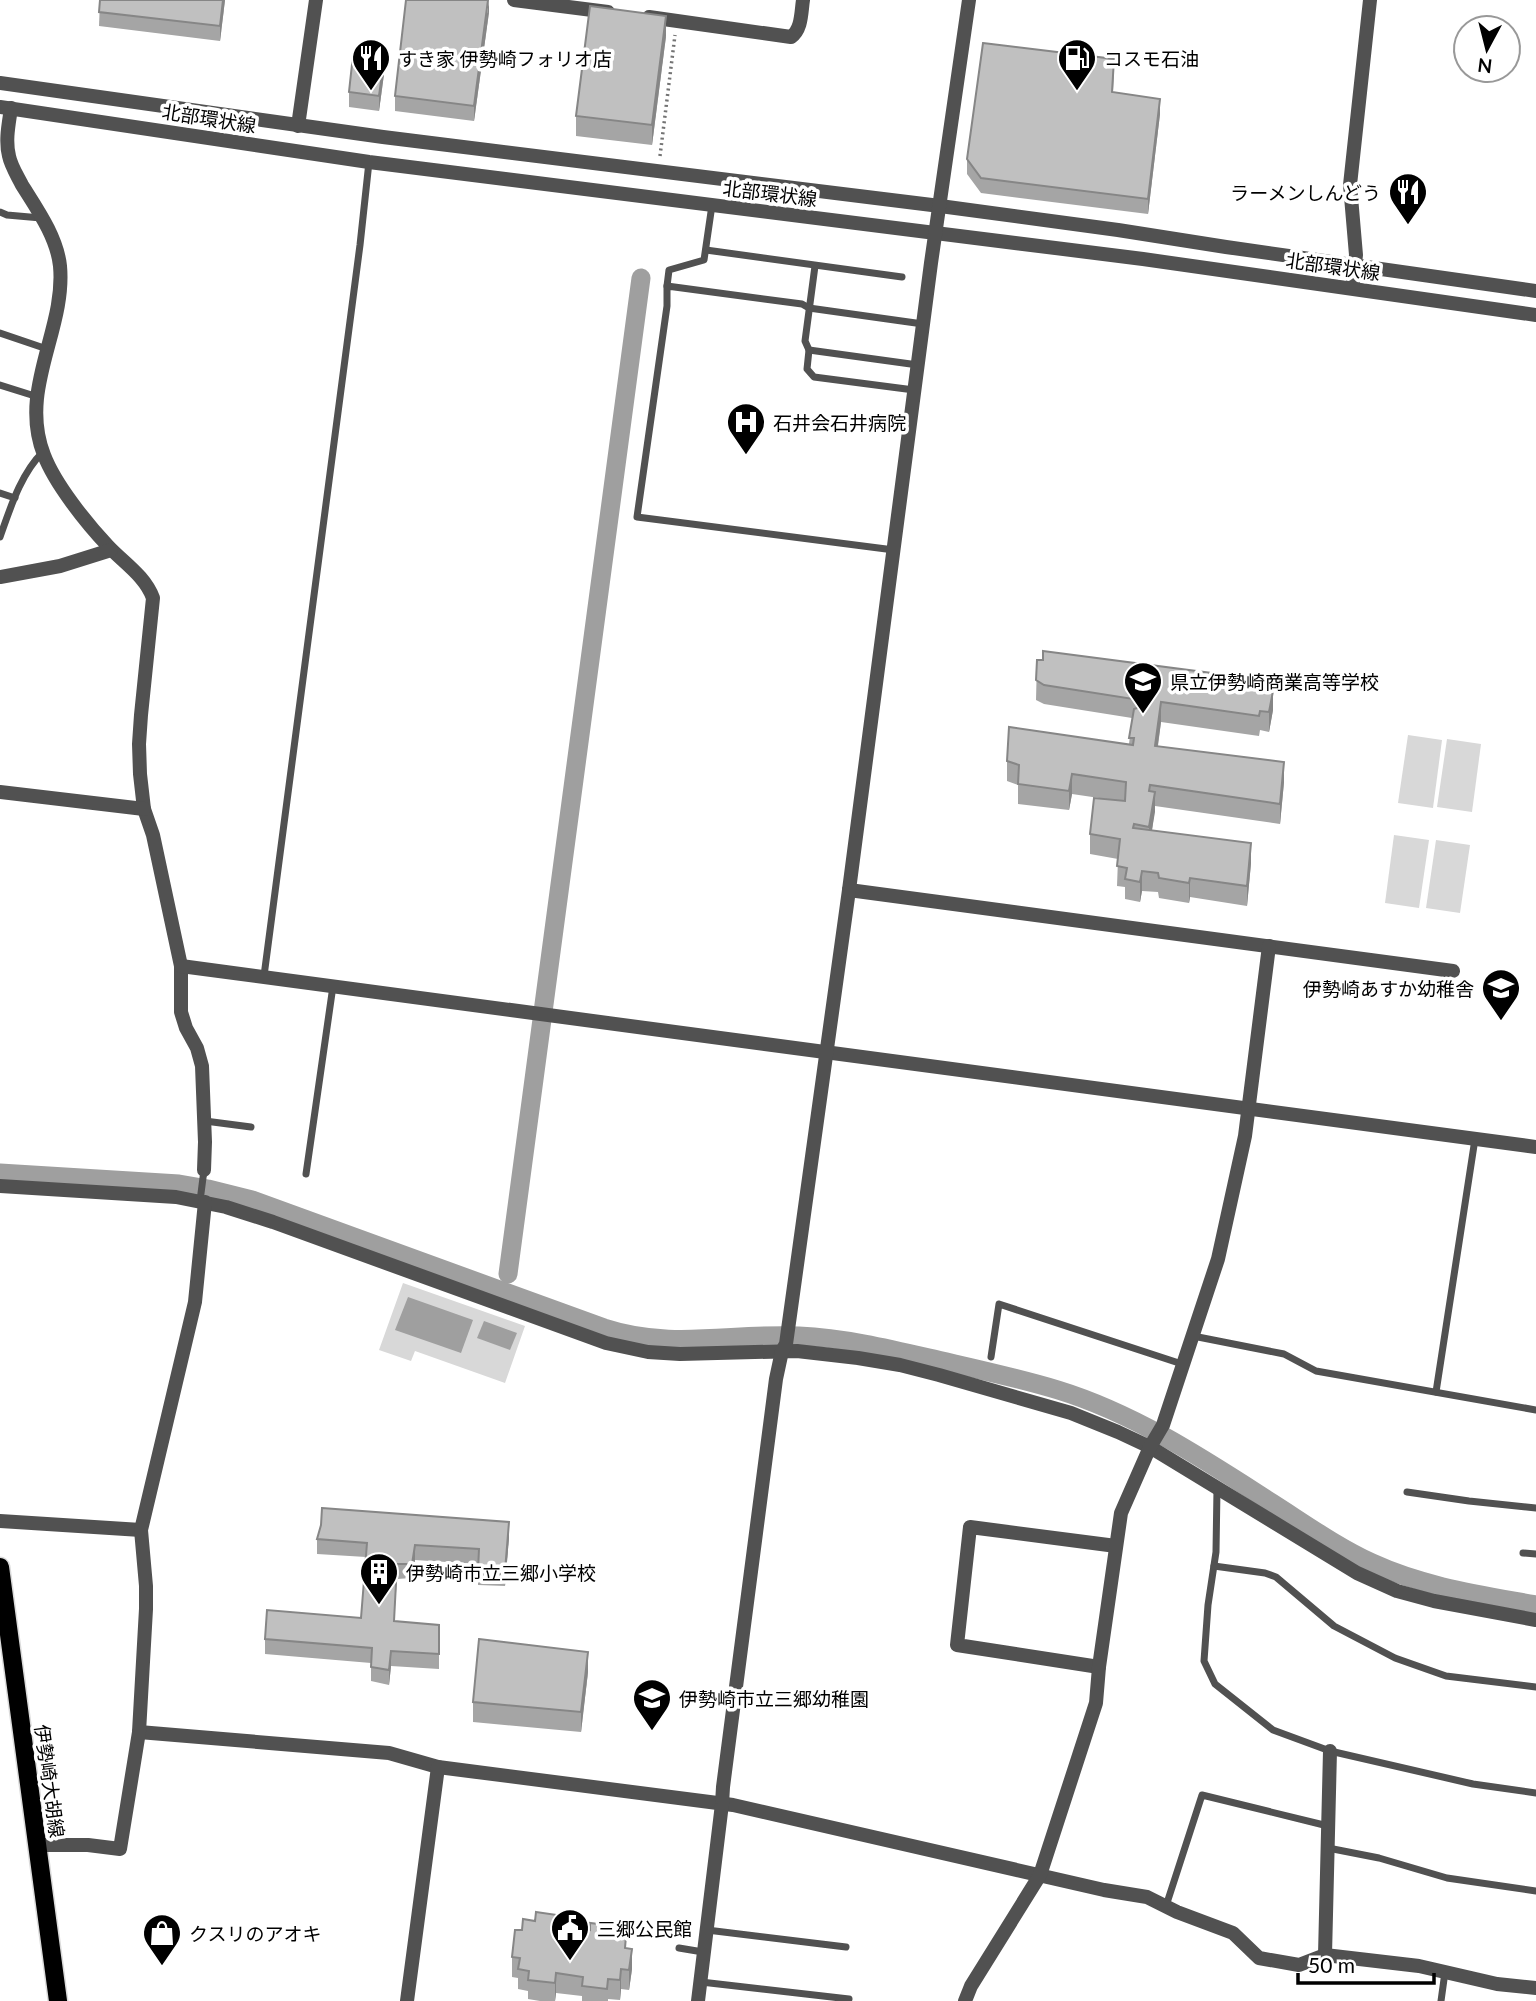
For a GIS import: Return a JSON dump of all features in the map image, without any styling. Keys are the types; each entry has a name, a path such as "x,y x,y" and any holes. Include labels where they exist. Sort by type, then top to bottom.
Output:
{"main road":[{"name":"伊勢崎大胡線","path":"0,1567 58,2001"}],"street":[{"path":"298,126 316,0"},
{"path":"513,0 791,37 799,28 803,0"},
{"path":"698,2001 776,1379 788,1325 827,1052 969,0"},
{"path":"1352,288 1356,255 1350,185 1370,0"},
{"name":"北部環状線","path":"0,83 298,126 940,206 1536,290"},
{"path":"5,107 9,160 57,250 61,276 58,303 40,376 37,431 43,452 86,521 111,550 145,582 153,598 139,744 144,809 153,835 181,966 181,1013 202,1066 205,1121 203,1176"},
{"name":"北部環状線","path":"5,107 369,162 937,233 1536,315"},
{"path":"0,577 60,566 111,550"},
{"path":"0,792 144,809"},
{"path":"849,890 1452,971"},
{"path":"965,2001 971,1986 1040,1875 1096,1703 1121,1513 1150,1447 1163,1425 1217,1259 1245,1136 1269,947"},
{"path":"181,966 1536,1147"},
{"path":"0,1186 202,1199 273,1222 606,1343 648,1352 680,1354 784,1348 858,1358 939,1375 1071,1413 1150,1447 1357,1573 1397,1591 1434,1601 1536,1620"},
{"path":"37,1845 88,1845 120,1849 138,1732 146,1609 142,1530 195,1302 202,1199"},
{"path":"0,1521 142,1530"},
{"path":"1100,1667 957,1645 970,1527 1116,1546"},
{"path":"138,1732 389,1753 438,1767 733,1805 1104,1890 1147,1897 1233,1933 1259,1958 1299,1965 1325,1955 1419,1966 1497,1984 1536,1988"},
{"path":"1325,1955 1330,1751"},
{"path":"407,2001 424,1912 438,1767"}],"lane":[{"path":"264,976 369,162"},
{"path":"712,205 704,260 669,270 666,319 637,517 894,550"},
{"path":"0,212 42,218"},
{"path":"706,250 902,277"},
{"path":"815,266 805,341 809,350 807,369 814,377 915,391"},
{"path":"667,285 924,324"},
{"path":"0,333 47,349"},
{"path":"809,350 919,365"},
{"path":"0,385 38,397"},
{"path":"0,537 33,462 43,452"},
{"path":"0,493 15,498"},
{"path":"306,1174 333,985"},
{"path":"205,1121 251,1127"},
{"path":"1436,1392 1475,1139"},
{"path":"202,1199 203,1176"},
{"path":"990,1357 999,1304 1182,1364"},
{"path":"1192,1336 1284,1354 1316,1371 1536,1410"},
{"path":"1217,1489 1216,1552 1203,1661 1215,1684 1273,1730 1330,1751 1473,1784 1536,1793"},
{"path":"1407,1492 1536,1508"},
{"path":"1523,1553 1536,1554"},
{"path":"1214,1566 1276,1577 1334,1626 1395,1658 1446,1676 1536,1687"},
{"path":"1167,1906 1202,1795 1328,1826"},
{"path":"1328,1848 1379,1858 1447,1878 1536,1891"},
{"path":"707,1930 846,1947"},
{"path":"680,1948 704,1952"},
{"path":"1441,2001 1446,1972"},
{"path":"700,1982 849,1999"}],"path":[{"path":"658,172 676,21"}],"shaded area":[{"path":"1408,735 1442,740 1433,808 1398,803"},
{"path":"1447,739 1481,744 1472,812 1437,807"},
{"path":"1394,835 1429,840 1419,908 1385,903"},
{"path":"1436,840 1470,845 1460,913 1426,908"},
{"path":"403,1283 525,1326 505,1383 415,1351 411,1361 379,1350"},
{"path":"408,1297 473,1320 461,1353 395,1330"},
{"path":"484,1321 517,1333 510,1350 477,1338"}],"building":[{"path":"100,0 223,0 220,26 99,12"},
{"path":"406,0 488,0 474,106 395,96"},
{"path":"590,6 666,16 652,125 576,116"},
{"path":"983,43 1114,59 1112,92 1160,99 1148,199 981,178 967,159"},
{"path":"353,55 384,59 379,96 349,92"},
{"path":"1043,651 1265,680 1265,690 1273,691 1269,712 1260,711 1259,716 1161,702 1155,746 1284,762 1280,804 1150,785 1149,791 1155,792 1149,827 1134,824 1133,828 1251,843 1247,886 1190,878 1189,883 1159,878 1158,873 1142,871 1140,882 1125,879 1127,868 1117,866 1120,839 1090,834 1094,798 1125,801 1126,782 1072,774 1069,791 1018,784 1019,765 1007,761 1009,727 1133,745 1134,738 1129,738 1134,709 1140,707 1140,700 1044,685 1036,680 1037,660 1043,660"},
{"name":"伊勢崎市立三郷小学校","path":"322,1508 509,1522 505,1571 478,1570 479,1549 415,1545 412,1564 397,1564 394,1621 439,1625 439,1654 391,1651 389,1670 371,1667 372,1648 265,1639 267,1610 361,1618 367,1543 317,1539"},
{"path":"479,1639 588,1652 581,1712 473,1702"},
{"name":"三郷公民館","path":"536,1912 564,1916 562,1926 590,1930 590,1923 615,1926 614,1934 626,1936 625,1948 632,1949 629,1970 621,1969 620,1980 608,1979 607,1989 582,1986 583,1977 556,1973 555,1983 528,1980 529,1971 518,1969 520,1958 512,1957 515,1930 522,1930 523,1919 535,1921"}],"waterway":[{"path":"508,1274 641,278"},
{"path":"0,1173 179,1184 252,1200 629,1335 677,1339 774,1336 832,1339 897,1351 1042,1385 1087,1400 1169,1439 1334,1543 1372,1563 1432,1584 1536,1605"}],"place":[{"name":"すき家 伊勢崎フォリオ店","path":"371,92"},
{"name":"コスモ石油","path":"1077,92"},
{"name":"ラーメンしんどう","path":"1408,226"},
{"name":"石井会石井病院","path":"746,456"},
{"name":"県立伊勢崎商業高等学校","path":"1143,715"},
{"name":"伊勢崎あすか幼稚舎","path":"1501,1022"},
{"name":"伊勢崎市立三郷小学校","path":"379,1606"},
{"name":"伊勢崎市立三郷幼稚園","path":"652,1732"},
{"name":"三郷公民館","path":"570,1962"},
{"name":"クスリのアオキ","path":"162,1967"}]}
